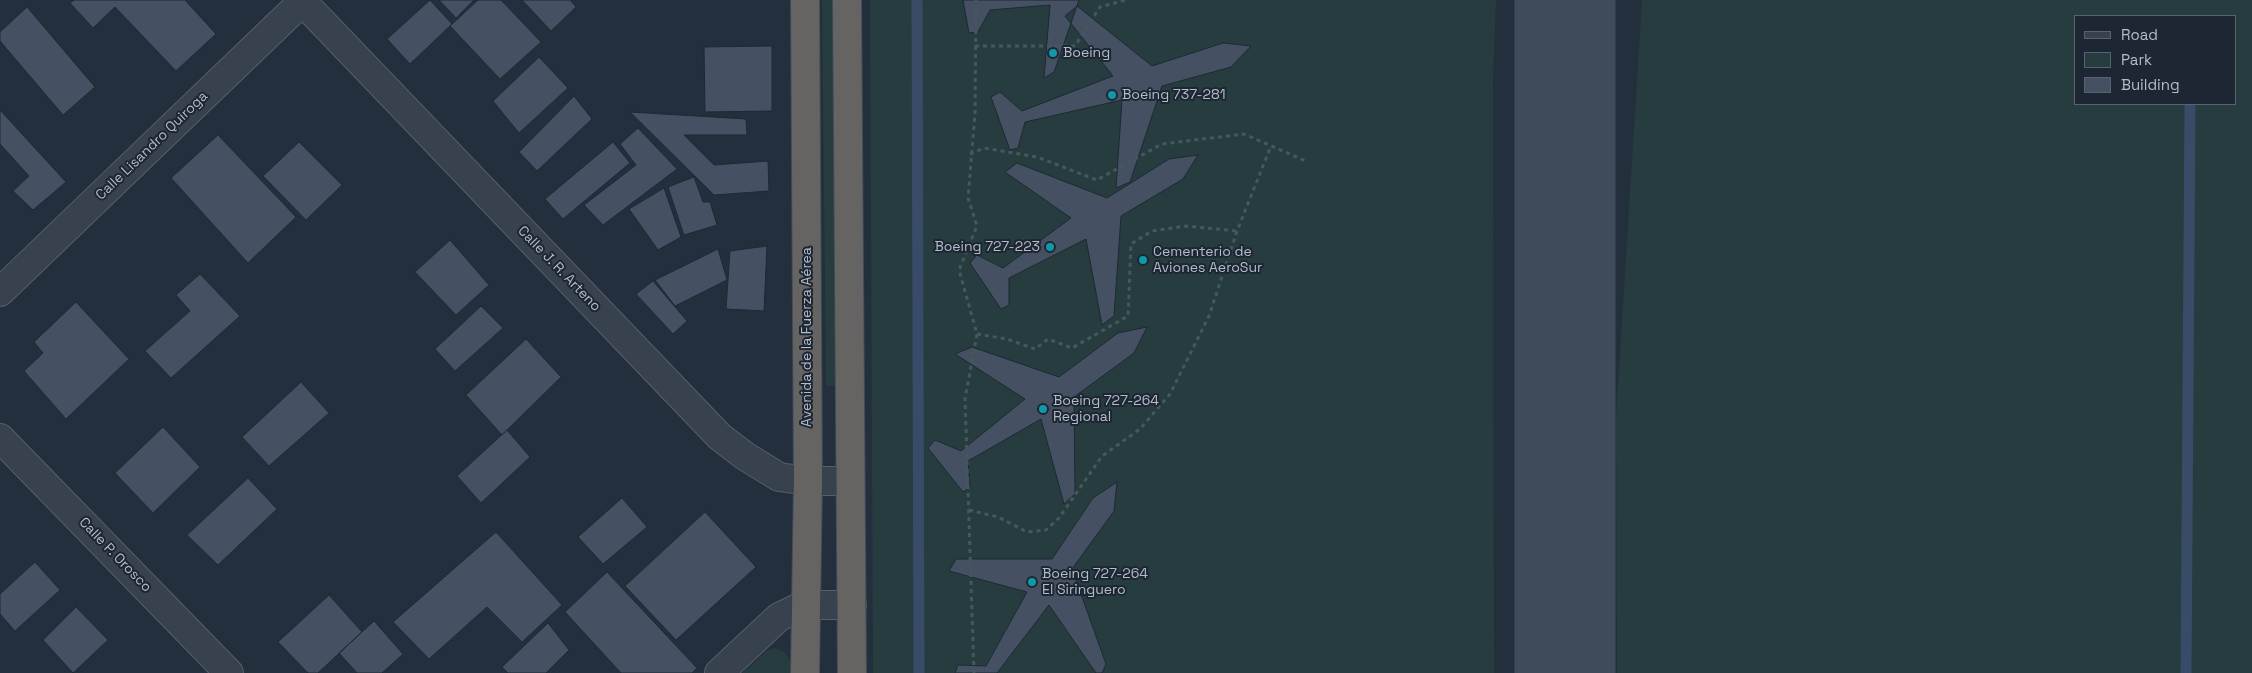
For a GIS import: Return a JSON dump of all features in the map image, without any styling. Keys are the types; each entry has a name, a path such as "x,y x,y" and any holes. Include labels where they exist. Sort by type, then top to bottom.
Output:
{"highway":[{"name":"Avenida de la Fuerza Aérea","path":"805,0 808,481 804,606 805,673"},
{"path":"847,0 849,481 852,673"}],"street":[{"name":"Calle J. R. Arteno","path":"302,0 720,437 744,456 779,477 808,481 849,481"},
{"name":"Calle Lisandro Quiroga","path":"0,292 302,0"},
{"name":"Calle P. Orosco","path":"0,438 229,673"},
{"path":"719,673 779,617 804,606 852,605"}],"path":[{"path":"974,673 965,399 977,334 959,270 977,226 968,198 970,154 975,114 976,0"},
{"path":"975,46 1076,46 1100,7 1126,0"},
{"path":"970,154 984,148 1037,157 1097,180 1162,144 1244,134 1308,162"},
{"path":"969,510 998,516 1027,532 1046,530 1059,518 1102,456 1140,428 1170,394 1209,316 1237,231 1271,146"},
{"path":"977,334 1007,339 1035,349 1048,339 1072,348 1128,316 1131,244 1152,231 1186,226 1237,231"}],"green space":[{"path":"822,0 835,0 839,386 826,386"},
{"path":"870,0 1496,0 1493,80 1494,673 873,673"},
{"path":"1642,0 2252,0 2252,673 1617,673 1616,415"},
{"path":"775,648 783,651 790,660 790,673 742,673 768,650"}],"building":[{"path":"74,0 185,0 216,34 176,71 115,7 93,28 70,3"},
{"path":"430,0 452,24 410,64 387,39"},
{"path":"439,0 474,0 456,18"},
{"path":"478,0 501,0 541,42 500,79 450,26"},
{"path":"522,0 570,0 576,7 551,31"},
{"name":"Boeing","path":"963,0 1079,0 1054,72 1044,78 1050,5 990,10 978,32 969,33"},
{"name":"Boeing 737-281","path":"1077,6 1152,66 1223,43 1251,46 1231,67 1162,86 1130,182 1116,188 1122,100 1025,122 1018,148 1010,150 991,97 1000,92 1022,111 1113,76 1065,16"},
{"path":"27,7 95,87 63,115 0,41 0,32"},
{"path":"772,46 772,111 705,112 704,47"},
{"path":"539,57 568,88 519,133 493,101"},
{"path":"574,96 592,119 537,171 519,152"},
{"path":"0,110 66,182 33,210 13,191 29,176 0,144"},
{"path":"630,112 746,119 747,135 684,135 714,165 768,161 769,191 714,195"},
{"path":"638,128 677,169 603,225 584,205 636,165 620,144"},
{"path":"218,135 296,217 248,263 171,178"},
{"path":"299,142 342,185 306,220 263,176"},
{"path":"613,142 630,163 563,219 545,199"},
{"name":"Boeing 727-223","path":"1198,155 1183,179 1121,216 1114,316 1102,325 1086,239 1009,278 1009,305 1001,309 970,263 977,255 1003,268 1071,218 1005,172 1017,163 1107,198 1169,159"},
{"path":"694,177 703,202 710,202 717,225 684,235 668,187"},
{"path":"664,188 681,237 658,250 629,209"},
{"path":"450,240 489,285 456,315 415,272"},
{"path":"767,246 764,311 726,309 730,251"},
{"path":"718,249 727,280 675,306 655,280"},
{"path":"200,274 240,316 171,378 145,351 190,311 176,295"},
{"path":"653,281 687,321 673,334 636,294"},
{"path":"76,302 129,359 66,419 24,371 43,353 34,342"},
{"path":"481,306 503,328 455,371 435,349"},
{"name":"Boeing 727-264 Regional","path":"1147,327 1134,353 1074,397 1075,494 1064,504 1041,419 968,461 970,487 963,492 928,448 935,440 961,451 1025,399 955,354 972,347 1059,377 1118,333"},
{"path":"526,339 561,377 502,435 466,395"},
{"path":"301,382 329,413 269,466 242,437"},
{"path":"163,427 200,467 153,513 115,473"},
{"path":"507,430 530,457 481,503 457,476"},
{"path":"248,478 277,509 218,565 187,535"},
{"name":"Boeing 727-264 El Siringuero","path":"1117,482 1114,511 1072,569 1106,664 1102,673 1096,673 1049,605 997,673 955,673 958,665 986,666 1027,592 949,571 956,559 1052,559 1093,498"},
{"path":"622,498 647,527 603,564 578,537"},
{"path":"705,512 756,567 676,640 625,586"},
{"path":"496,532 562,605 522,642 487,607 429,659 393,622"},
{"path":"35,562 60,590 15,631 0,614 0,594"},
{"path":"607,572 697,668 692,673 621,673 565,612"},
{"path":"329,595 362,632 318,673 308,673 278,642"},
{"path":"76,607 108,640 73,673 43,640"},
{"path":"374,621 403,654 382,673 357,673 339,653"},
{"path":"548,623 569,650 546,673 508,673 502,667"}],"waterway":[{"path":"917,0 919,673"},
{"path":"2186,673 2190,105"}],"taxiway":[{"path":"1565,0 1565,673"}],"place":[{"name":"Boeing","path":"1053,53"},
{"name":"Boeing 737-281","path":"1112,95"},
{"name":"Boeing 727-223","path":"1050,247"},
{"name":"Cementerio de Aviones AeroSur","path":"1143,260"},
{"name":"Boeing 727-264 Regional","path":"1043,409"},
{"name":"Boeing 727-264 El Siringuero","path":"1032,582"}]}
